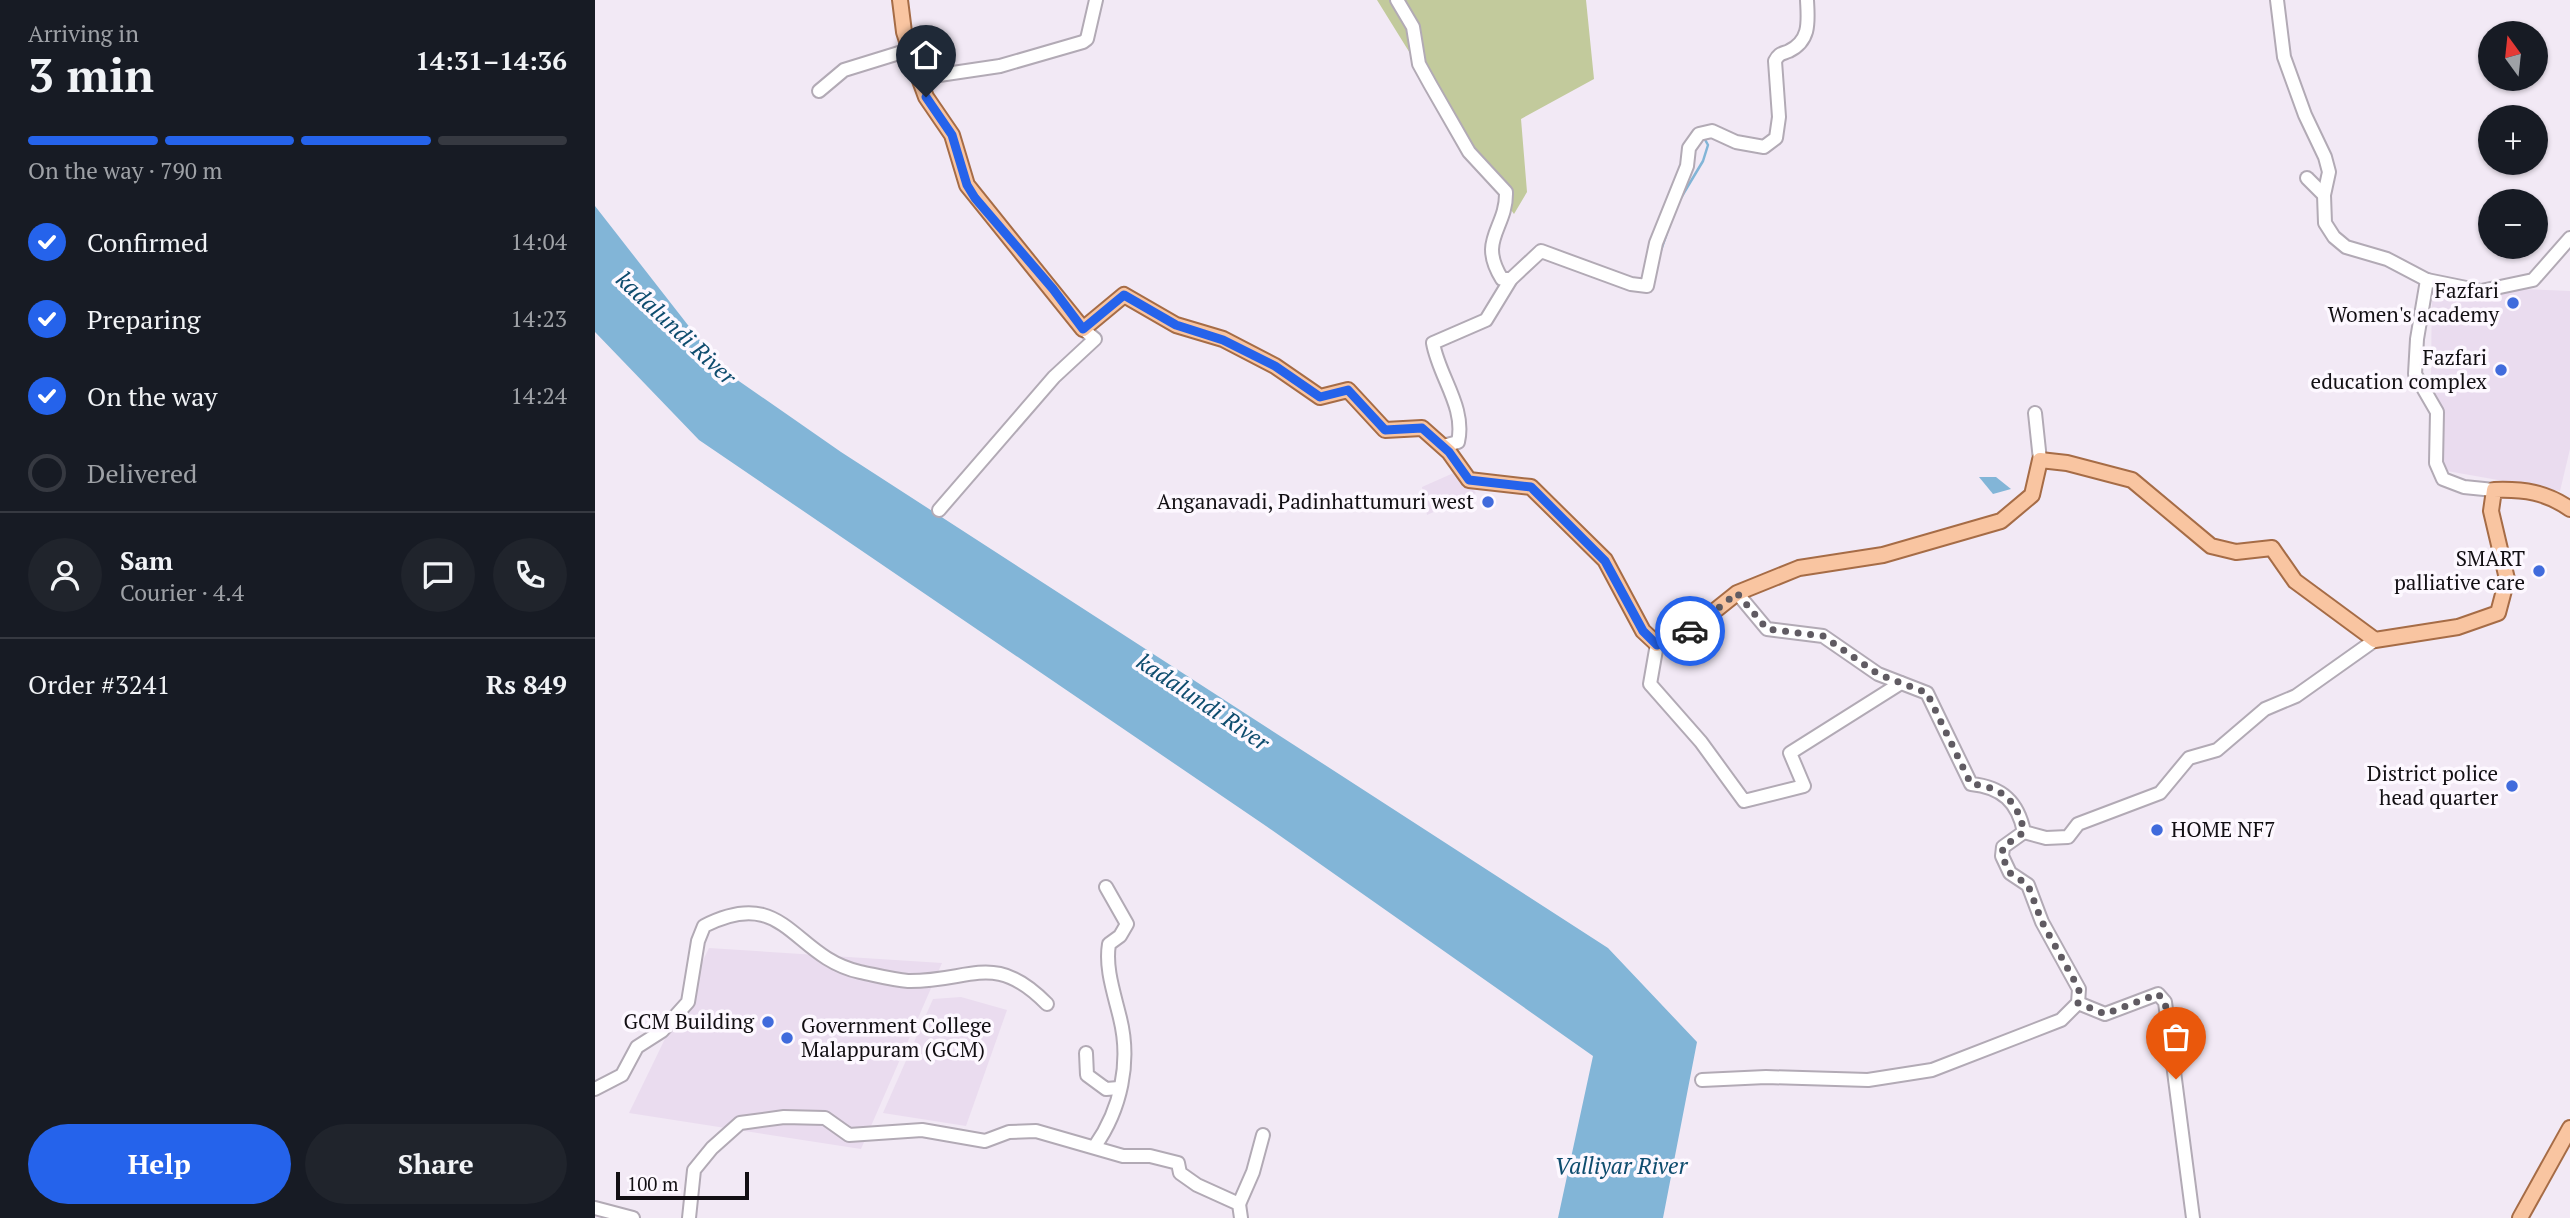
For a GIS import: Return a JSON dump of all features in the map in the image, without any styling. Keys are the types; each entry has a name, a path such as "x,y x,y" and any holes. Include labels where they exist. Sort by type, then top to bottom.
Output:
{"main road":[{"path":"900,0 904,32 912,49 919,78 926,97 952,135 967,185 1083,329 1124,295 1176,325 1223,340 1275,366 1320,397 1348,390 1385,430 1422,428 1443,446 1469,480 1531,487 1605,561 1643,631 1657,645 1687,633 1737,593 1799,568 1882,555 2001,521 2032,495 2041,460 2067,463 2132,480 2211,546 2236,552 2272,548 2295,581 2375,640 2458,627 2498,613 2507,579 2491,511 2494,490 2542,493 2570,509"},
{"path":"2520,1218 2570,1128"}],"street":[{"path":"919,78 1000,66 1083,42 1087,39 1096,0"},
{"path":"1443,446 1458,442 1462,424 1437,365 1433,342 1486,320 1511,279 1527,260 1541,251 1631,284 1647,286 1656,243 1687,166 1694,139 1699,134 1712,131 1736,142 1764,147 1776,138 1779,117 1775,61 1777,56 1798,45 1805,37 1809,24 1808,0"},
{"path":"2277,0 2284,57 2329,172 2324,195 2325,223 2346,247 2387,259 2410,274 2427,280 2481,290 2533,280 2570,238"},
{"path":"1401,2 1413,27 1419,64 1430,84 1469,152 1506,192 1504,215 1495,228 1491,244 1492,261 1502,279 1511,279"},
{"path":"819,91 844,70 912,49"},
{"path":"2307,178 2324,195"},
{"path":"2427,280 2417,339 2415,374 2437,412 2436,463 2443,479 2464,487 2494,490"},
{"path":"939,510 1054,377 1095,339 1083,329"},
{"path":"2035,413 2041,460"},
{"path":"1737,593 1767,629 1823,636 1878,674 1927,693 1971,784 1989,786 2008,796 2020,815 2024,832"},
{"path":"2024,832 2046,838 2068,837 2078,824 2160,793 2189,758 2217,750 2265,709 2296,695 2375,640"},
{"path":"1657,645 1650,684 1701,742 1744,801 1804,786 1790,753 1901,683"},
{"path":"1702,1080 1766,1077 1868,1080 1932,1070 2061,1020 2078,1003 2079,989 2042,922 2028,885 2010,873 2002,856 2003,847 2024,832"},
{"path":"1095,1146 1110,1124 1125,1066 1124,1041 1107,957 1109,944 1120,936 1128,924 1106,887"},
{"path":"595,1089 622,1075 638,1047 662,1031 688,1002 698,941 704,926 729,913 761,912 799,936 832,964 907,981 995,971 1030,987 1047,1004"},
{"path":"2078,1003 2105,1014 2158,994 2165,1002 2193,1218"},
{"path":"1086,1053 1087,1076 1106,1089 1119,1088"},
{"path":"689,1218 694,1170 740,1124 783,1117 825,1118 849,1135 922,1130 985,1141 1009,1132 1036,1131 1123,1156 1150,1156 1178,1163 1180,1173 1197,1185 1239,1204"},
{"path":"1241,1218 1239,1204 1253,1172 1263,1135"},
{"path":"595,1208 633,1218"}],"shaded area":[{"name":"Fazfari education complex","path":"2432,285 2570,291 2570,449 2560,491 2430,468"},
{"path":"1458,471 1476,493 1427,515 1422,487"},
{"name":"Government College Malappuram (GCM)","path":"709,948 942,963 861,1149 629,1113"},
{"path":"961,997 1007,1010 966,1126 883,1113 933,999"}],"green space":[{"path":"1377,0 1586,0 1594,79 1521,119 1527,192 1514,214 1488,179"}],"water":[{"name":"Valliyar River","path":"595,206 723,370 841,452 1608,948 1697,1042 1663,1218 1558,1218 1593,1056 1266,826 699,440 595,332"},
{"path":"1979,477 1996,477 2011,489 1993,494"}],"waterway":[{"path":"1679,201 1703,161 1708,145 1703,136"},
{"path":"1661,250 1670,224"}],"way so far":[{"path":"1690,631 1737,593 1767,629 1823,636 1878,674 1927,693 1971,784 1989,786 2008,796 2020,815 2024,832 2003,847 2002,856 2010,873 2028,885 2042,922 2079,989 2078,1003 2105,1014 2158,994 2165,1002 2176,1079"}],"place":[{"name":"Fazfari Women's academy","path":"2513,303"},
{"name":"Fazfari education complex","path":"2501,370"},
{"name":"Anganavadi, Padinhattumuri west","path":"1488,502"},
{"name":"SMART palliative care","path":"2539,571"},
{"name":"District police head quarter","path":"2512,786"},
{"name":"HOME NF7","path":"2157,830"},
{"name":"GCM Building","path":"768,1022"},
{"name":"Government College Malappuram (GCM)","path":"787,1038"}],"route":[{"path":"926,97 952,135 967,185 975,198 1053,289 1083,329 1124,295 1176,325 1223,340 1275,366 1320,397 1348,390 1385,430 1422,428 1449,452 1469,480 1531,487 1605,561 1643,631 1657,645 1690,631"}],"water label":[{"name":"kadalundi River","path":"676,328"},
{"name":"kadalundi River","path":"1203,702"}]}
